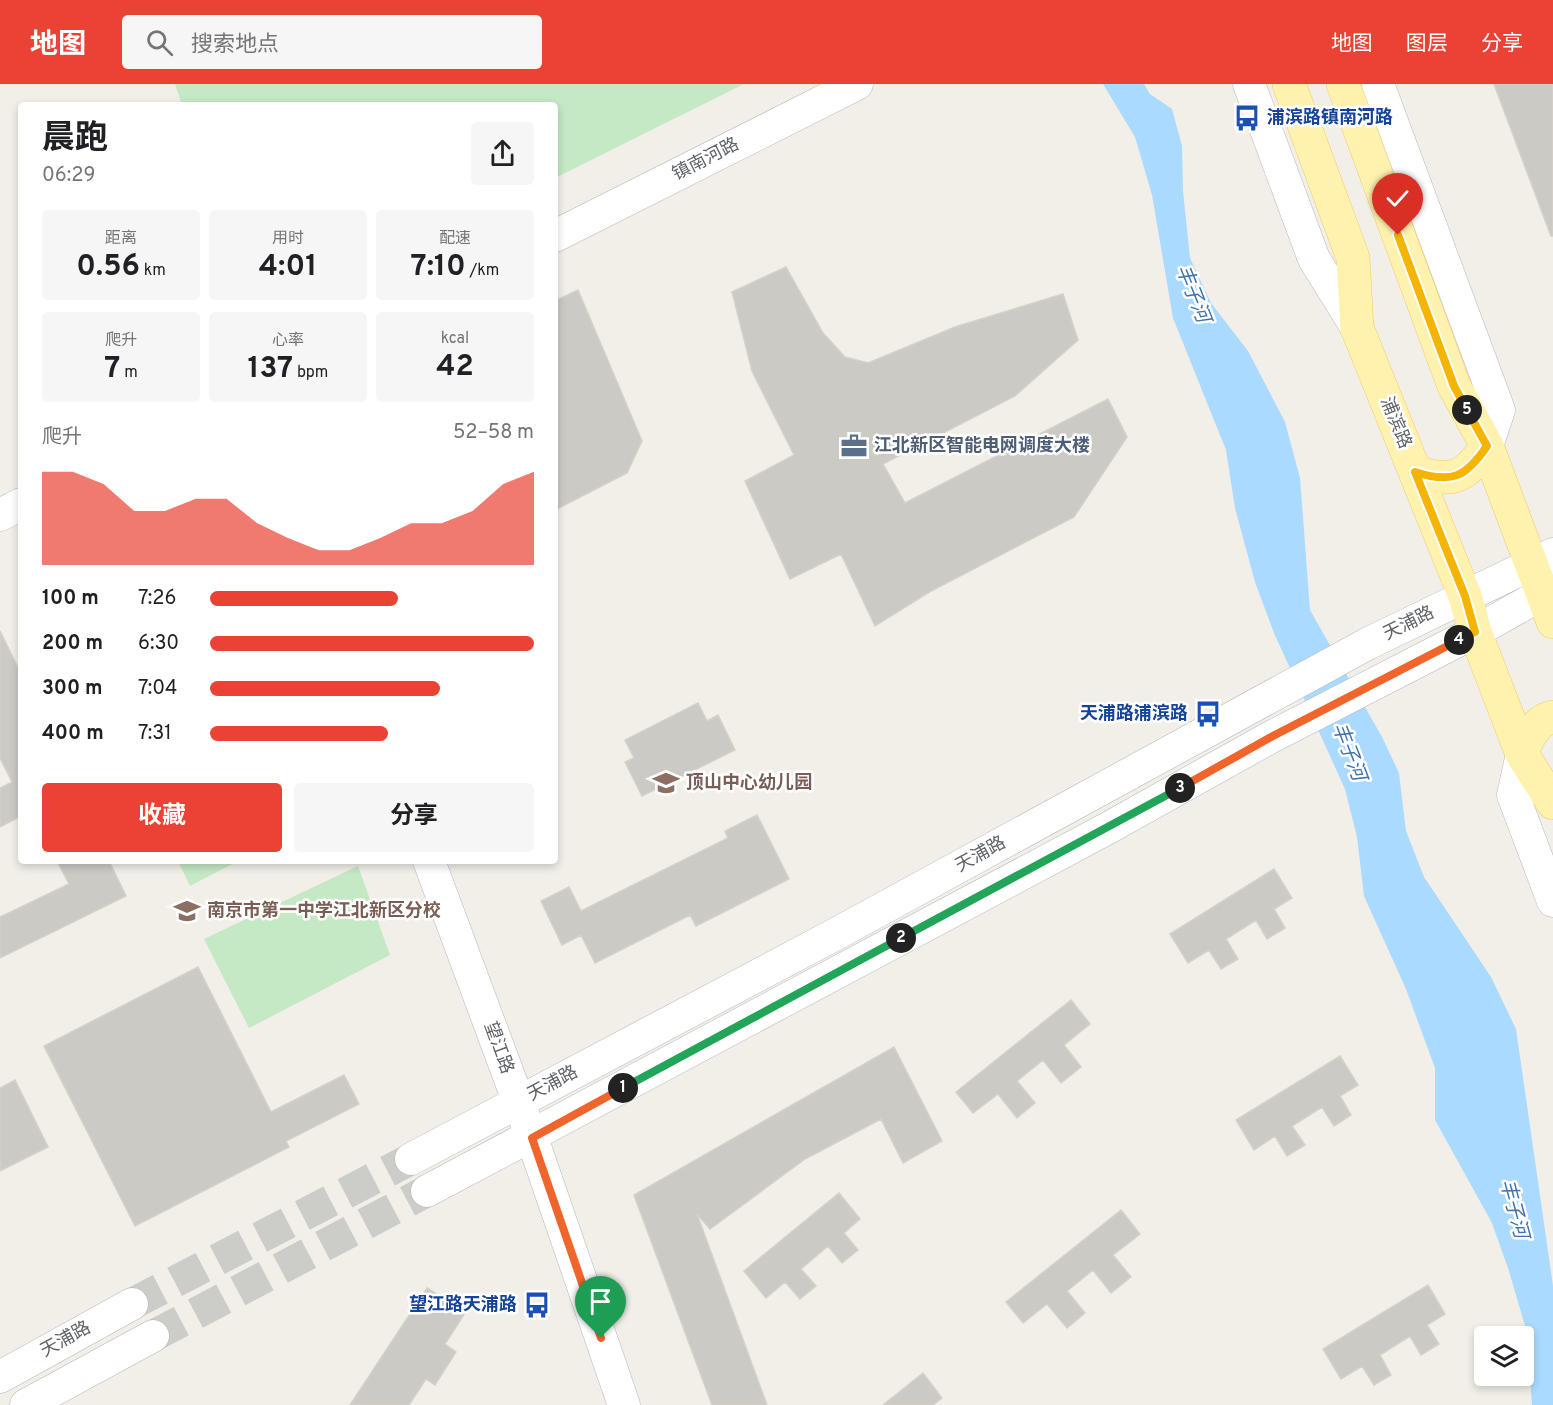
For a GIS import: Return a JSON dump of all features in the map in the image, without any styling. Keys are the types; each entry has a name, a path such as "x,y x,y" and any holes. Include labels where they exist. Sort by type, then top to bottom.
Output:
{"main road":[{"name":"浦滨路","path":"1289,84 1353,258 1357,328 1465,596 1475,632 1522,754 1553,803"},
{"path":"1343,84 1454,386 1487,446 1546,584"},
{"path":"1415,472 1433,478 1459,477 1475,464 1487,446"},
{"path":"1522,754 1529,735 1548,718 1553,717"}],"street":[{"name":"镇南河路","path":"558,234 856,84"},
{"name":"浦滨路","path":"1250,84 1314,259 1357,328"},
{"path":"1378,84 1499,410 1487,446"},
{"path":"0,514 18,505"},
{"name":"天浦路","path":"411,1159 834,935 1367,644 1465,596 1546,584"},
{"name":"天浦路","path":"427,1191 532,1138 1271,737 1475,632 1546,584"},
{"path":"1522,754 1513,795 1553,901"},
{"name":"望江路","path":"430,864 532,1138 624,1405"},
{"name":"天浦路","path":"0,1377 132,1304"},
{"path":"26,1405 153,1336"}],"green space":[{"path":"175,84 744,84 558,177 558,102 181,102"},
{"path":"179,864 232,864 190,886"},
{"path":"358,866 390,955 249,1028 204,939"}],"water":[{"name":"丰子河","path":"1103,84 1144,84 1150,94 1172,109 1182,146 1183,191 1190,258 1211,303 1248,351 1285,422 1300,478 1310,610 1382,737 1399,773 1406,831 1424,877 1491,977 1516,1029 1553,1286 1553,1405 1532,1405 1530,1386 1534,1386 1534,1326 1525,1326 1492,1223 1435,1120 1435,1068 1406,989 1364,896 1357,837 1345,789 1274,633 1255,582 1235,508 1226,450 1173,318 1152,195 1135,137"}],"building":[{"path":"1494,84 1553,84 1553,236 1551,236"},
{"name":"江北新区智能电网调度大楼","path":"786,267 823,333 845,357 868,363 955,327 1063,294 1078,340 1015,396 883,464 905,503 1108,399 1127,437 1074,517 931,591 875,626 841,554 790,579 745,481 794,455 752,371 732,292"},
{"path":"578,290 642,441 627,473 558,508 558,300"},
{"path":"0,631 18,668 18,818 0,827 0,788 12,782 0,758"},
{"path":"698,703 707,721 718,715 735,750 642,796 625,762 634,758 625,740"},
{"path":"757,815 789,879 696,926 690,915 595,963 581,935 562,945 541,901 569,887 581,911 728,838 725,831"},
{"path":"59,864 110,864 126,896 0,958 0,917 69,884"},
{"path":"1274,869 1292,898 1274,909 1285,928 1267,939 1256,920 1226,939 1238,959 1221,969 1209,950 1188,963 1170,934"},
{"path":"198,967 271,1112 344,1075 359,1104 286,1141 289,1147 135,1226 44,1046"},
{"path":"1071,1000 1090,1024 1064,1045 1081,1067 1061,1083 1043,1060 1017,1081 1035,1103 1017,1118 998,1094 973,1113 956,1092"},
{"path":"894,1047 942,1141 903,1163 881,1119 805,1159 710,1229 697,1214 767,1405 712,1405 634,1195"},
{"path":"1340,1056 1358,1085 1340,1096 1351,1115 1334,1126 1322,1107 1292,1126 1305,1145 1287,1156 1275,1136 1254,1150 1236,1120"},
{"path":"15,1080 48,1147 0,1171 0,1088"},
{"path":"839,1193 860,1219 844,1233 858,1250 842,1263 828,1246 801,1269 816,1286 800,1299 785,1282 766,1298 744,1271"},
{"path":"1121,1210 1140,1234 1113,1255 1131,1277 1111,1293 1093,1270 1067,1291 1085,1313 1067,1328 1047,1304 1023,1323 1006,1302"},
{"path":"1428,1285 1445,1314 1427,1325 1439,1344 1421,1355 1410,1336 1380,1355 1391,1375 1374,1385 1362,1366 1341,1379 1323,1349"},
{"path":"427,1288 465,1313 445,1344 456,1352 435,1385 426,1379 409,1405 350,1405"},
{"path":"923,1373 942,1398 933,1405 883,1405"}],"tunnel":[{"path":"132,1304 411,1159"},
{"path":"153,1336 427,1191"}],"place":[{"name":"浦滨路·镇南河路","path":"1247,118"},
{"name":"江北新区智能电网调度大楼","path":"854,446"},
{"name":"天浦路·浦滨路","path":"1208,714"},
{"name":"顶山中心幼儿园","path":"666,783"},
{"name":"南京市第一中学江北新区分校","path":"187,911"},
{"name":"望江路·天浦路","path":"537,1305"}],"route":[{"path":"601,1338 532,1138 749,1019 1110,827 1271,737 1475,632 1465,596 1415,472 1433,478 1459,477 1475,464 1487,446 1454,386 1398,235"}]}
